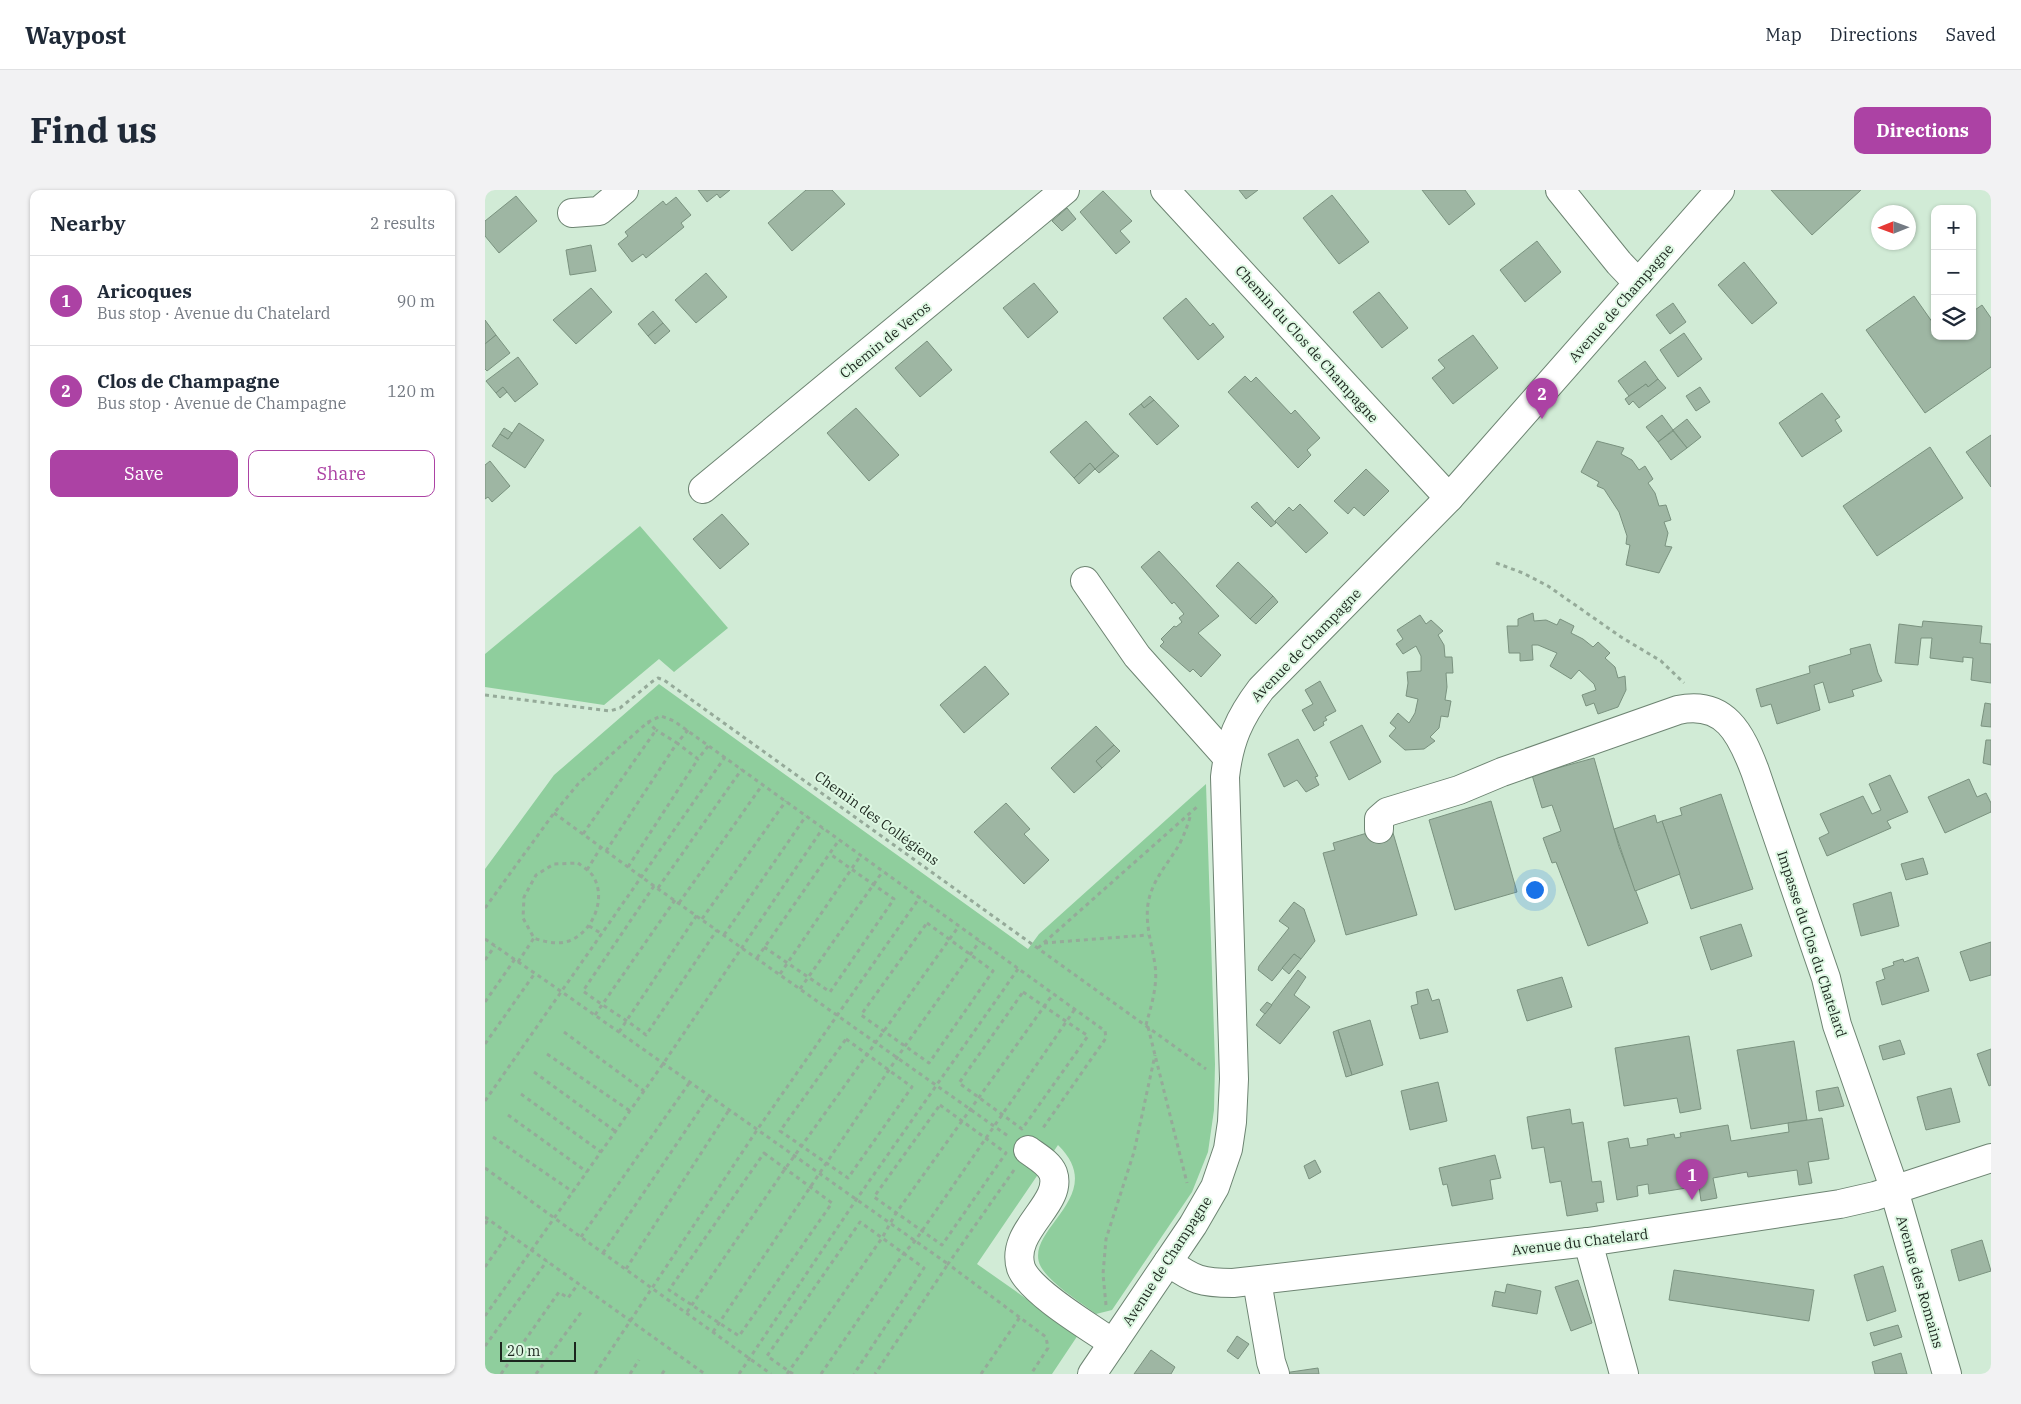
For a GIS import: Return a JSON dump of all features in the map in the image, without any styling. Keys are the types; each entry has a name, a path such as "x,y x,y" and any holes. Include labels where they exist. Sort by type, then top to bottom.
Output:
{"street":[{"path":"572,213 599,211 624,190"},
{"name":"Chemin de Veros","path":"703,489 1065,190"},
{"name":"Chemin du Clos de Champagne","path":"1165,190 1449,498"},
{"path":"1560,190 1619,263 1639,283"},
{"name":"Avenue de Champagne","path":"1092,1374 1205,1206 1223,1167 1228,1149 1233,1115 1234,1079 1225,798 1227,757 1239,722 1261,689 1449,498 1720,190"},
{"path":"1085,581 1137,656 1227,757"},
{"path":"1379,829 1379,819 1387,812 1466,787 1501,772 1678,710 1689,708 1711,711"},
{"name":"Impasse du Clos du Chatelard","path":"1711,711 1722,716 1731,724 1745,746 1755,771 1826,978 1837,1025 1893,1190"},
{"path":"1028,1150 1046,1163 1053,1172 1055,1184 1051,1196 1025,1234 1020,1250 1021,1268 1032,1283 1054,1302 1113,1343"},
{"name":"Avenue du Chatelard","path":"1168,1262 1190,1277 1202,1282 1233,1283 1588,1242 1848,1202 1893,1190 1991,1158"},
{"name":"Avenue des Romains","path":"1893,1190 1947,1374"},
{"path":"1588,1242 1624,1374"},
{"path":"1257,1281 1271,1362 1275,1374"}],"path":[{"path":"1496,563 1535,579 1661,661 1711,711"},
{"name":"Chemin des Collégiens","path":"485,695 610,711 620,708 658,678 664,680 1214,1075 1234,1079"},
{"path":"485,908 554,812 578,784 648,722 661,716 675,721 688,730 1105,1031 1106,1038 948,1264 875,1374"},
{"path":"648,722 656,730 698,759"},
{"path":"583,834 656,730"},
{"path":"606,850 677,743 688,730"},
{"path":"628,867 709,745"},
{"path":"485,1101 725,757"},
{"path":"717,930 646,1035 583,991 742,769"},
{"path":"679,903 763,784"},
{"path":"1038,948 1206,799 1225,798"},
{"path":"702,919 786,801"},
{"path":"554,812 656,887 1028,1150"},
{"path":"1191,813 1187,829 1153,887 1148,903 1148,935 1155,964 1156,982 1147,1026 1189,1190 1191,1196 1205,1206"},
{"path":"724,935 806,816"},
{"path":"485,1316 663,1064 823,828"},
{"path":"757,958 839,840"},
{"path":"587,870 601,847"},
{"path":"764,947 830,992 894,899 829,854"},
{"path":"780,974 861,855"},
{"path":"578,863 593,874 599,890 598,906 589,926 569,941 549,943 534,938 523,918 524,897 536,875 555,864 578,863"},
{"path":"800,989 883,871"},
{"path":"595,1374 757,1130 920,898"},
{"path":"595,1015 675,900"},
{"path":"619,1032 697,916"},
{"path":"927,923 970,954 993,971 929,1063 861,1015 927,923"},
{"path":"589,926 603,934"},
{"path":"687,1312 794,1156 948,938 959,926"},
{"path":"1044,943 1148,935"},
{"path":"485,1002 534,938"},
{"path":"485,939 948,1264 1046,1337 1048,1348 1031,1374"},
{"path":"713,1332 905,1046 980,941"},
{"path":"485,960 495,946"},
{"path":"739,1374 856,1200 1018,969"},
{"path":"485,1044 535,973"},
{"path":"1023,992 1044,1005 1088,1036 1021,1130 959,1084 1023,992"},
{"path":"788,1373 961,1120 971,1109 1053,994"},
{"path":"821,1374 904,1253 915,1242 1075,1009"},
{"path":"564,1032 643,1091"},
{"path":"846,1039 889,1070 912,1087 848,1178 780,1131 846,1039"},
{"path":"547,1054 630,1111"},
{"path":"1113,1343 1106,1314 1103,1274 1105,1239 1134,1152 1155,1055"},
{"path":"534,1072 615,1131"},
{"path":"581,1237 690,1082"},
{"path":"521,1094 601,1152"},
{"path":"603,1253 709,1096"},
{"path":"940,1105 986,1138 1006,1153 942,1245 874,1197 940,1105"},
{"path":"626,1269 729,1110"},
{"path":"508,1115 587,1172"},
{"path":"493,1137 573,1192"},
{"path":"764,1153 785,1169 832,1203 739,1336 669,1290 764,1153"},
{"path":"485,1168 771,1374"},
{"path":"485,1224 487,1219 705,1374"},
{"path":"793,1374 788,1373 767,1356 860,1222 924,1268 854,1374"},
{"path":"485,1267 508,1234"},
{"path":"485,1346 547,1261"},
{"path":"501,1374 559,1292 568,1298 578,1284"},
{"path":"537,1374 582,1312"},
{"path":"981,1374 1020,1317"},
{"path":"630,1374 639,1360"},
{"path":"662,1374 666,1368"}],"green space":[{"path":"640,526 728,628 674,672 659,659 604,705 485,687 485,654"},
{"path":"659,684 1028,949 1039,934 1206,784 1215,1064 1214,1110 1208,1152 1192,1192 1112,1310 1096,1314 1059,1286 1041,1267 1038,1253 1043,1240 1071,1197 1075,1181 1072,1164 1058,1145 977,1264 1078,1335 1052,1374 485,1374 485,869 554,775"}],"building":[{"path":"698,190 730,190 720,198 717,194 707,202"},
{"path":"806,190 832,190 845,204 792,251 768,223"},
{"path":"1239,190 1258,190 1246,199"},
{"path":"1422,190 1465,190 1475,204 1449,225"},
{"path":"1771,190 1861,190 1812,235"},
{"path":"1103,191 1132,221 1120,231 1130,242 1116,254 1080,212"},
{"path":"1332,195 1369,242 1339,264 1303,218"},
{"path":"516,196 537,221 499,253 485,236 485,221"},
{"path":"676,197 691,215 681,223 684,227 646,258 643,254 632,262 618,244 628,236 625,232 663,201 666,205"},
{"path":"1067,208 1076,219 1062,231 1052,221"},
{"path":"1537,241 1561,272 1525,302 1500,270"},
{"path":"591,245 596,271 570,275 566,250"},
{"path":"1744,262 1777,303 1752,324 1718,285"},
{"path":"706,273 727,297 696,323 675,300"},
{"path":"1034,283 1058,312 1028,338 1003,308"},
{"path":"591,288 612,312 576,344 553,320"},
{"path":"1379,292 1408,328 1382,348 1353,312"},
{"path":"1914,296 1931,320 1931,340 1976,340 1976,309 1982,305 1991,318 1991,367 1925,413 1866,330"},
{"path":"1186,298 1210,326 1213,323 1224,337 1198,360 1163,318"},
{"path":"1673,303 1686,322 1670,334 1656,315"},
{"path":"653,311 663,323 648,336 638,324"},
{"path":"485,320 496,335 485,344"},
{"path":"663,323 670,331 655,344 648,336"},
{"path":"1684,333 1702,359 1678,377 1660,350"},
{"path":"496,335 510,353 487,371 485,369 485,344"},
{"path":"1473,335 1498,368 1453,404 1432,378 1445,368 1438,360"},
{"path":"927,341 952,370 920,397 895,368"},
{"path":"518,357 538,384 515,402 503,387 496,393 486,381"},
{"path":"1645,361 1658,379 1648,387 1646,384 1629,396 1618,381"},
{"path":"1245,376 1251,382 1256,377 1291,414 1295,410 1320,438 1307,450 1311,455 1298,468 1228,392"},
{"path":"1658,379 1666,388 1639,408 1633,401 1629,405 1625,399 1646,384 1648,387"},
{"path":"503,387 507,392 500,398 496,393"},
{"path":"1700,387 1710,402 1696,411 1686,396"},
{"path":"1822,393 1840,417 1835,420 1842,431 1802,457 1779,423"},
{"path":"1150,396 1154,400 1144,408 1141,404"},
{"path":"1154,400 1179,426 1157,445 1129,414 1141,404 1144,408"},
{"path":"856,408 899,455 869,481 827,433"},
{"path":"1662,415 1673,430 1658,442 1646,427"},
{"path":"1687,419 1701,437 1687,448 1673,430"},
{"path":"1086,421 1114,452 1095,469 1090,463 1074,478 1050,452"},
{"path":"519,423 544,440 525,468 492,446 500,434 508,439"},
{"path":"504,428 512,433 508,439 500,434"},
{"path":"1673,431 1687,448 1671,460 1658,442"},
{"path":"1991,435 1991,487 1966,452"},
{"path":"1597,441 1624,448 1621,454 1632,460 1639,470 1645,466 1653,479 1648,483 1655,493 1659,506 1666,505 1671,520 1664,522 1668,533 1665,546 1672,547 1659,573 1626,565 1630,545 1626,544 1627,536 1619,512 1604,489 1597,486 1599,482 1581,472"},
{"path":"1930,447 1963,498 1877,556 1843,506"},
{"path":"1114,452 1119,456 1099,473 1095,469"},
{"path":"490,461 510,486 492,502 488,497 485,499 485,465"},
{"path":"1090,463 1095,469 1079,484 1074,478"},
{"path":"1366,469 1389,491 1364,516 1354,507 1348,514 1334,501"},
{"path":"1257,502 1276,523 1271,527 1251,507"},
{"path":"1300,504 1328,533 1306,553 1275,521 1289,507 1293,511"},
{"path":"722,514 749,544 720,569 693,539"},
{"path":"1159,551 1219,616 1198,633 1221,655 1201,677 1193,669 1190,672 1160,646 1164,642 1161,639 1174,626 1176,627 1182,622 1179,618 1184,614 1174,602 1172,604 1141,567"},
{"path":"1238,562 1273,596 1250,619 1216,586"},
{"path":"1273,596 1278,602 1256,624 1250,619"},
{"path":"1533,613 1534,621 1546,620 1557,625 1560,619 1574,626 1571,633 1593,647 1598,642 1610,653 1605,658 1615,667 1618,678 1625,676 1626,690 1618,707 1598,714 1594,703 1586,706 1582,695 1596,690 1594,684 1579,670 1571,679 1550,666 1557,653 1538,645 1532,645 1533,660 1520,661 1520,653 1509,653 1507,626 1518,626 1518,619"},
{"path":"1420,615 1426,624 1431,620 1443,631 1438,635 1444,645 1445,657 1452,657 1453,673 1446,673 1447,687 1445,700 1451,701 1448,717 1441,716 1439,728 1430,737 1435,741 1424,749 1405,750 1389,736 1396,728 1390,723 1398,713 1409,723 1415,713 1418,699 1406,696 1407,672 1421,671 1421,656 1416,646 1403,654 1396,644 1403,639 1397,630"},
{"path":"1923,621 1982,626 1980,643 1991,644 1991,683 1971,680 1973,658 1963,657 1963,662 1930,658 1932,638 1921,638 1918,665 1895,663 1899,624 1922,627"},
{"path":"1870,644 1882,681 1852,690 1854,696 1829,703 1823,682 1814,685 1820,710 1777,724 1771,704 1761,707 1756,689 1810,673 1809,666 1851,654 1850,649"},
{"path":"985,666 1009,694 964,733 940,705"},
{"path":"1320,681 1336,711 1325,717 1327,720 1323,722 1324,725 1314,731 1302,710 1313,704 1305,690"},
{"path":"1985,703 1991,704 1991,727 1981,726"},
{"path":"1362,725 1381,762 1349,780 1330,742"},
{"path":"1096,726 1114,745 1096,761 1102,768 1074,793 1051,768"},
{"path":"1298,739 1318,776 1315,777 1319,785 1306,792 1297,780 1284,787 1268,754"},
{"path":"1986,740 1991,740 1991,765 1983,763"},
{"path":"1114,745 1120,751 1102,768 1096,761"},
{"path":"1594,758 1619,847 1648,923 1588,946 1556,862 1552,863 1543,838 1561,831 1552,805 1542,808 1532,775"},
{"path":"1890,775 1908,812 1887,821 1891,828 1827,856 1819,838 1829,833 1820,814 1863,796 1872,814 1881,810 1869,784"},
{"path":"1969,779 1977,797 1986,793 1991,803 1991,812 1945,833 1928,797"},
{"path":"1721,794 1753,889 1691,909 1662,821 1682,815 1680,808"},
{"path":"1491,801 1517,892 1455,910 1429,820"},
{"path":"1006,803 1030,829 1024,834 1049,860 1024,884 974,832"},
{"path":"1655,815 1657,823 1662,821 1680,874 1635,891 1614,829"},
{"path":"1391,826 1417,915 1346,935 1323,853 1335,850 1333,843"},
{"path":"1923,858 1928,874 1906,880 1901,864"},
{"path":"1891,892 1899,926 1861,936 1853,904"},
{"path":"1294,902 1304,909 1315,941 1301,959 1294,954 1272,981 1258,970 1259,966 1289,928 1279,921"},
{"path":"1741,924 1752,956 1711,970 1700,937"},
{"path":"1991,942 1991,975 1970,981 1960,952"},
{"path":"1294,954 1301,959 1289,974 1282,968"},
{"path":"1918,957 1929,991 1882,1005 1876,982 1885,979 1882,969 1894,965 1893,962 1903,959 1904,962"},
{"path":"1298,970 1306,977 1294,995 1310,1007 1280,1044 1256,1025"},
{"path":"1562,977 1572,1007 1527,1021 1517,990"},
{"path":"1428,989 1432,1001 1439,999 1448,1032 1420,1039 1411,1006 1418,1004 1416,992"},
{"path":"1267,1002 1272,1005 1265,1014 1260,1010"},
{"path":"1370,1020 1383,1065 1352,1075 1338,1030"},
{"path":"1338,1030 1352,1075 1346,1077 1333,1032"},
{"path":"1689,1036 1701,1109 1680,1113 1677,1098 1624,1106 1615,1048"},
{"path":"1900,1040 1905,1054 1883,1060 1879,1046"},
{"path":"1794,1041 1807,1120 1751,1129 1737,1050"},
{"path":"1991,1049 1991,1085 1989,1086 1977,1054"},
{"path":"1438,1082 1447,1121 1410,1130 1401,1091"},
{"path":"1838,1087 1844,1106 1819,1111 1816,1091"},
{"path":"1951,1088 1960,1122 1926,1130 1917,1097"},
{"path":"1570,1109 1572,1124 1583,1122 1592,1182 1601,1181 1604,1202 1596,1203 1598,1211 1567,1216 1561,1181 1550,1183 1544,1147 1532,1149 1527,1117"},
{"path":"1822,1118 1829,1159 1808,1162 1812,1183 1799,1185 1797,1170 1748,1177 1747,1172 1713,1178 1717,1198 1701,1201 1699,1186 1649,1194 1648,1184 1637,1186 1638,1196 1617,1200 1608,1142 1628,1138 1630,1148 1648,1145 1647,1139 1674,1134 1675,1138 1681,1137 1680,1133 1728,1125 1731,1141 1789,1132 1788,1123"},
{"path":"1495,1155 1501,1178 1490,1180 1493,1199 1452,1206 1447,1184 1443,1185 1439,1168"},
{"path":"1315,1160 1321,1172 1309,1179 1304,1166"},
{"path":"1982,1240 1991,1271 1959,1281 1951,1250"},
{"path":"1883,1266 1896,1311 1867,1321 1854,1275"},
{"path":"1674,1270 1814,1290 1809,1321 1669,1300"},
{"path":"1578,1280 1592,1323 1571,1331 1555,1287"},
{"path":"1507,1284 1541,1291 1537,1314 1492,1306 1495,1291 1505,1293"},
{"path":"1898,1325 1902,1337 1874,1346 1870,1333"},
{"path":"1237,1336 1249,1344 1238,1359 1227,1351"},
{"path":"1151,1350 1175,1367 1171,1374 1134,1374"},
{"path":"1901,1353 1907,1374 1875,1374 1872,1362"},
{"path":"1318,1368 1319,1374 1284,1374 1284,1373"}],"place":[{"name":"Clos de Champagne","path":"1542,419"},
{"name":"Aricoques","path":"1692,1200"}]}
